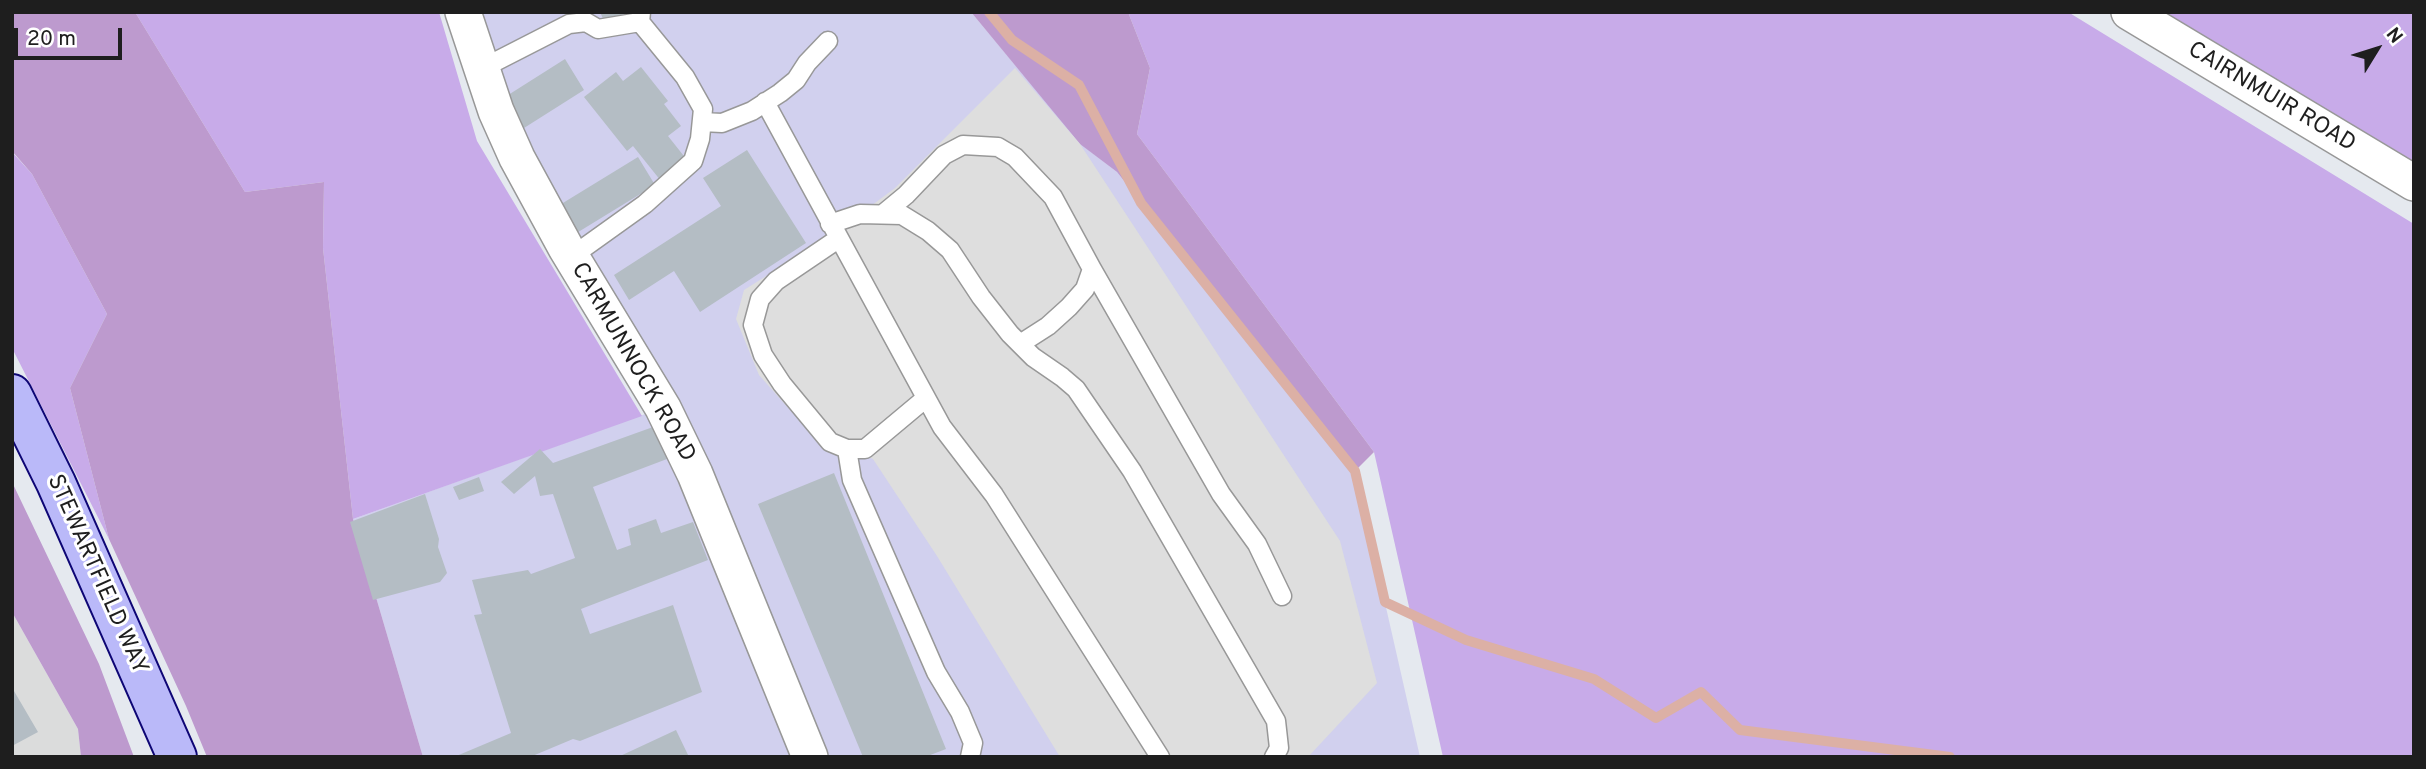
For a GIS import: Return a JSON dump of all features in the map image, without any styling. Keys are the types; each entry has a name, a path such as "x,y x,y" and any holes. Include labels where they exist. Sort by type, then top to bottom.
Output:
{"street":[{"name":"CARMUNNOCK ROAD","path":"463,12 496,111 517,158 571,257 663,408 695,474 810,757"},
{"name":"CAIRNMUIR ROAD","path":"2129,12 2414,183"},
{"name":"STEWARTFIELD WAY","path":"12,394 56,483 177,757"}],"lane":[{"path":"481,69 569,24 586,22 598,29 641,17 685,77 703,109 700,139 693,161 645,204 571,257"},
{"path":"702,122 722,123 765,103 796,80 807,63 828,41"},
{"path":"765,103 942,427 994,495 1160,757"},
{"path":"883,214 906,195 944,155 963,145 998,147 1015,157 1053,197 1221,494 1257,544 1282,596"},
{"path":"926,398 865,449 847,449 830,442 782,384 763,355 753,326 760,299 776,281 834,232 860,214 902,215 928,231 950,250 981,298 1020,344 1076,389 1132,471 1276,721 1279,748 1274,757"},
{"path":"1020,344 1048,326 1069,307 1085,289 1092,269"},
{"path":"847,449 852,480 936,672 960,712 973,743 970,757"}],"shaded area":[{"path":"12,12 135,12 245,192 324,182 323,248 353,519 423,757 207,757 109,539 70,388 107,314 32,174 12,151"},
{"path":"135,12 439,12 477,141 642,416 353,519 323,248 324,182 245,192"},
{"path":"471,12 971,12 1080,143 1117,172 1355,471 1420,757 423,757 353,519 662,408 566,248"},
{"path":"971,12 1128,12 1150,68 1137,134 1374,452 1355,471 1117,172 1080,144"},
{"path":"1128,12 2068,12 2414,224 2414,757 1443,757 1374,452 1137,134 1150,68"},
{"path":"2159,12 2414,12 2414,166"},
{"path":"1015,68 1080,144 1340,541 1377,683 1308,757 1060,757 937,556 873,459 813,436 759,375 736,319 744,290 836,232 895,188"},
{"path":"12,152 32,174 107,314 70,388 109,539 12,348"},
{"path":"12,482 99,664 134,757 81,757 78,729 12,612"},
{"path":"12,612 78,729 81,757 12,757"}],"building":[{"path":"600,12 628,12 605,23"},
{"path":"565,59 584,90 524,128 505,97"},
{"path":"641,67 668,101 664,104 681,126 668,136 687,160 661,181 633,146 627,151 584,97 616,72 623,81"},
{"path":"747,150 806,243 700,312 674,271 629,300 614,275 721,206 703,178"},
{"path":"638,157 655,185 575,234 558,206"},
{"path":"653,427 667,459 593,487 617,550 631,545 628,529 656,519 661,533 693,522 708,560 581,609 590,634 673,605 702,692 580,741 573,739 530,757 454,757 511,733 474,615 482,614 472,580 528,570 531,574 575,558 553,494 540,496 535,476 514,494 501,482 540,449 553,463"},
{"path":"834,473 946,749 925,757 863,757 758,504"},
{"path":"479,477 484,491 459,500 453,487"},
{"path":"425,494 447,573 440,582 373,600 350,522"},
{"path":"14,691 38,732 12,746 12,692"},
{"path":"676,730 689,757 618,757"}],"waterway":[{"path":"989,12 1012,40 1079,85 1141,203 1355,471 1385,602 1466,640 1594,679 1656,718 1701,692 1740,730 1950,757"}]}
